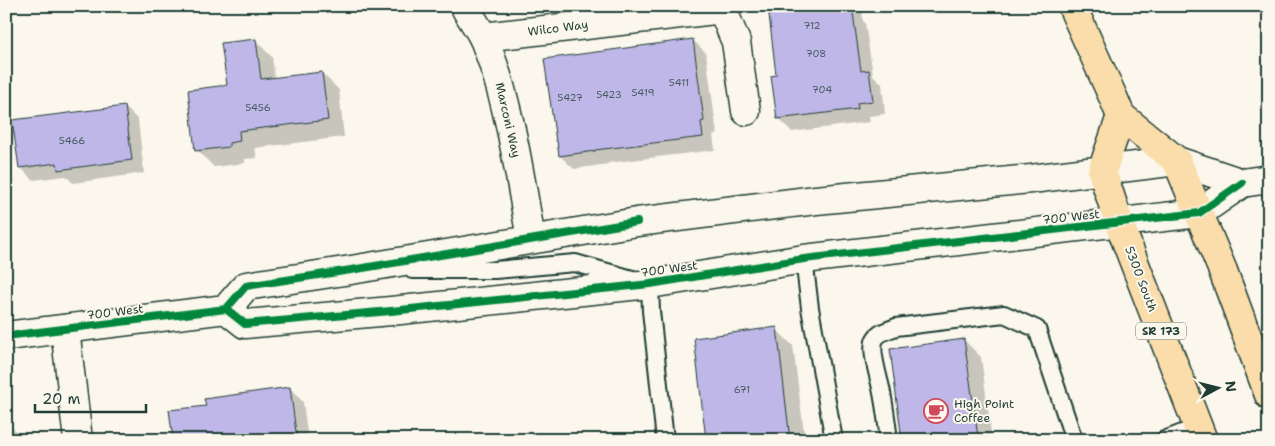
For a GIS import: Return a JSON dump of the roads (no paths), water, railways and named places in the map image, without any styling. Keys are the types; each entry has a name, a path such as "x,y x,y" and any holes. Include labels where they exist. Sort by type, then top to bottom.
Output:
{"main road":[{"name":"Marconi Way","path":"466,6 483,37 499,81 515,148 531,239"},
{"path":"1072,6 1121,116 1177,161 1242,182 1269,179"},
{"name":"Wilco Way","path":"483,37 722,8"},
{"path":"722,8 736,42 746,111"},
{"path":"1102,171 1121,116"},
{"path":"226,309 246,286 647,220 816,200 1102,171 1177,161"},
{"path":"1177,161 1223,271 1269,395"},
{"name":"5300 South","path":"1102,171 1120,223 1201,433"},
{"path":"1199,213 1242,182"},
{"name":"700 West","path":"6,336 226,309 245,324 391,311 650,284 804,259 1199,213"},
{"path":"65,329 78,440"}],"lane":[{"path":"804,259 810,308 834,440"},
{"path":"351,270 495,270 576,263 650,284 651,311 666,440"},
{"path":"889,440 873,350 875,339 884,331 896,328 1004,314 1037,329 1074,440"},
{"path":"1164,440 1201,433"}],"place":[{"name":"High Point Coffee","path":"936,411"}]}
